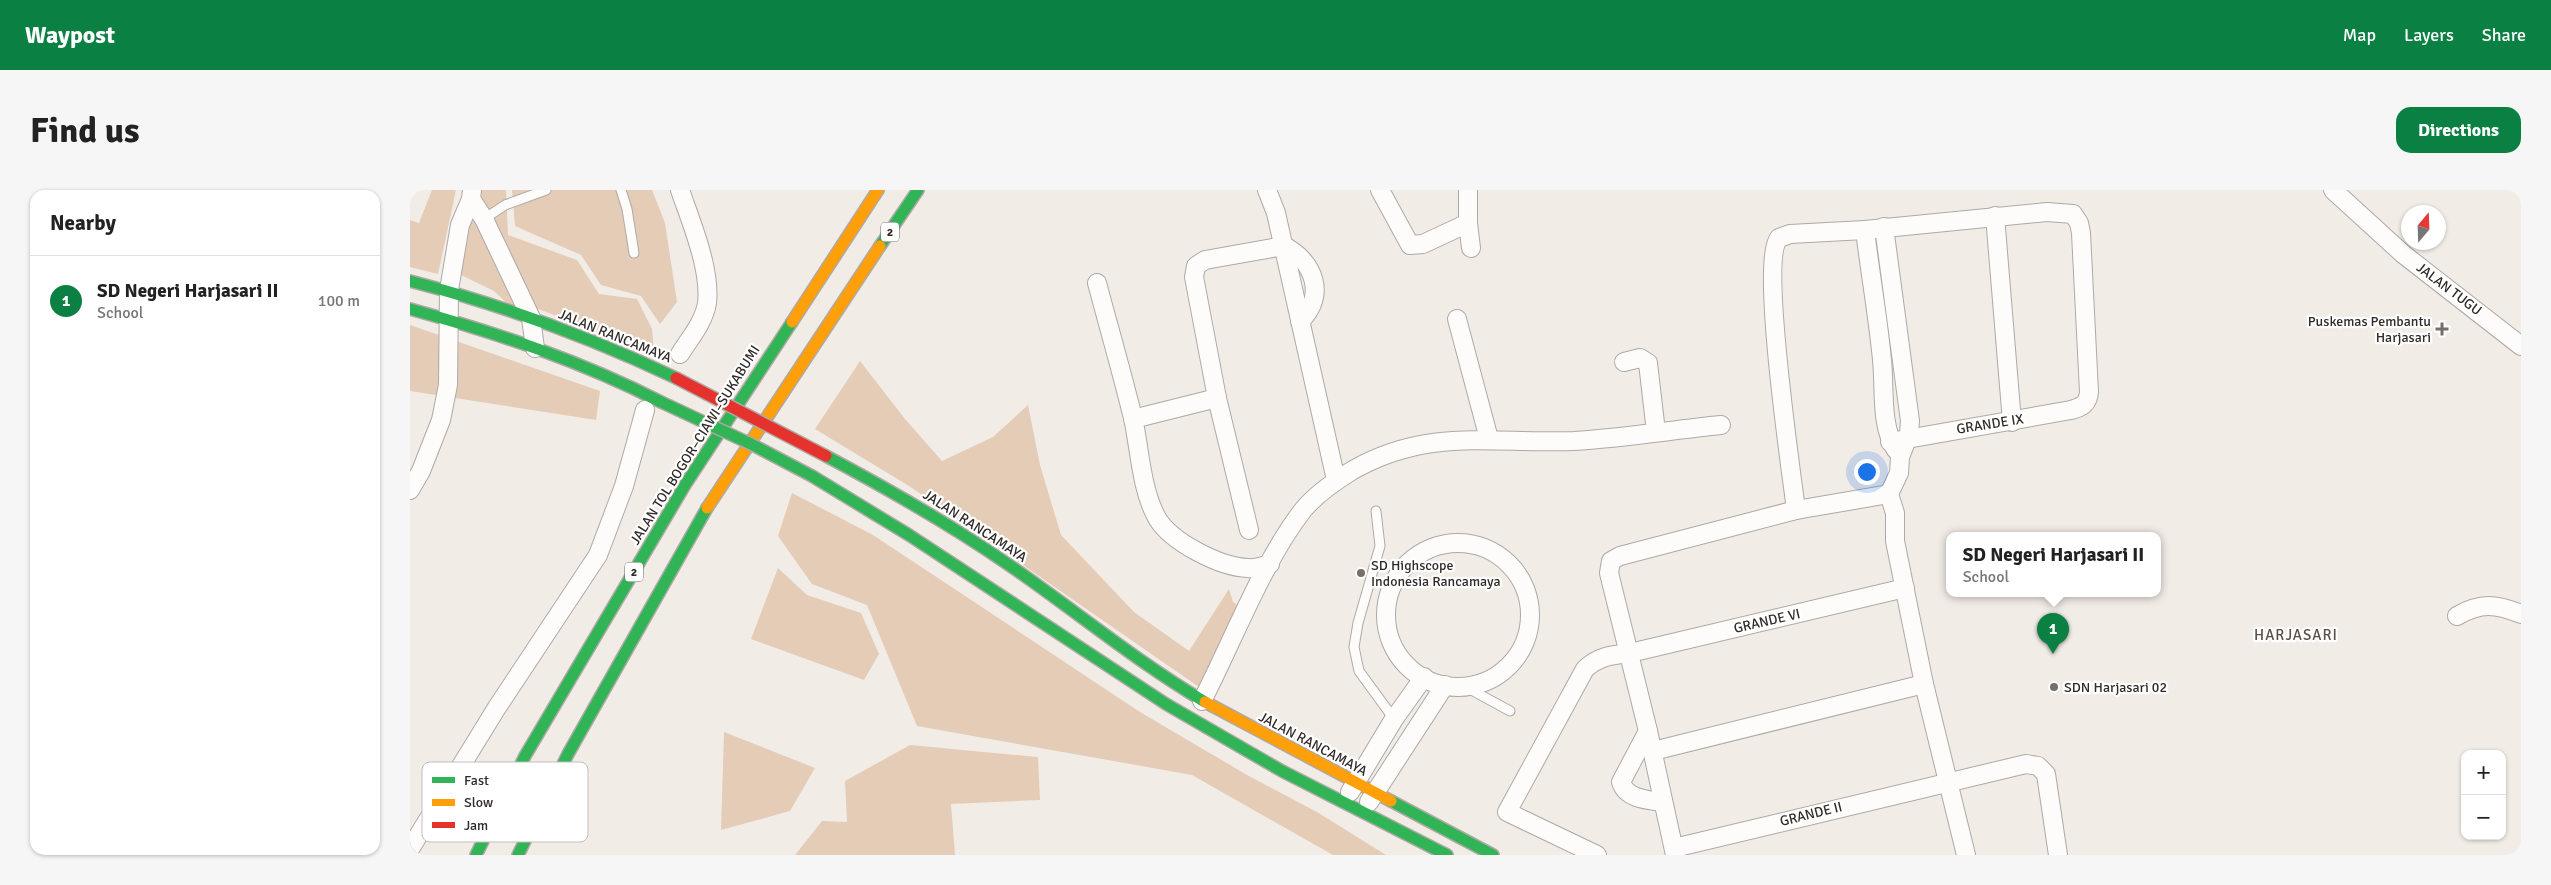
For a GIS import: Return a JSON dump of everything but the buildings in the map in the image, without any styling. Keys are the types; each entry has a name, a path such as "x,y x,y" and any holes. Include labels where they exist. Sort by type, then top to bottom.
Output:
{"main road":[{"name":"JALAN TOL BOGOR–CIAWI–SUKABUMI","path":"522,762 686,485 806,296 878,190"},
{"name":"2","path":"564,762 712,499 830,318 918,190"},
{"name":"JALAN RANCAMAYA","path":"410,281 449,290 531,318 641,360 887,488 989,551 1133,657 1202,701 1355,784 1493,855"},
{"path":"410,309 535,348 611,376 812,476 1030,613 1131,683 1249,752 1447,855"},
{"name":"JALAN TOL BOGOR–CIAWI–SUKABUMI","path":"476,855 482,842"},
{"name":"2","path":"518,855 524,842"}],"street":[{"path":"680,190 700,254 707,286 707,304 701,320 680,354"},
{"path":"1267,190 1276,213 1284,246 1336,480"},
{"path":"1380,190 1403,235 1413,246 1423,244 1468,222"},
{"path":"1468,190 1468,222 1471,248"},
{"name":"JALAN TUGU","path":"2333,190 2403,254 2521,346"},
{"path":"471,194 531,318 535,348"},
{"path":"410,490 421,471 441,420 448,385 450,343 447,319 449,290 460,225 471,194"},
{"name":"GRANDE IX","path":"1899,440 2012,422 2071,410 2084,405 2088,401 2079,223 2072,214 2059,212 1994,216"},
{"path":"1796,510 1773,290 1774,246 1779,238 1790,234 1865,230 1994,216 2012,422"},
{"path":"1884,228 1909,411 1899,440 1899,473 1889,494 1895,514 1895,541 1924,684 1966,855"},
{"path":"1865,230 1882,361 1884,412 1899,440"},
{"path":"1249,530 1217,398 1193,271 1199,263 1205,260 1284,246"},
{"path":"1097,283 1133,418 1148,492 1157,517 1172,534 1200,552 1229,565 1248,568 1270,564"},
{"path":"1457,318 1490,439"},
{"path":"1624,362 1640,358 1648,363 1656,432"},
{"path":"1133,418 1217,398"},
{"path":"463,762 496,708 598,555 624,486 646,410"},
{"path":"1202,701 1270,564 1304,509 1336,480 1375,458 1392,451 1428,443 1490,439 1536,442 1576,441 1721,425"},
{"path":"1675,852 1630,653 1609,573 1609,566 1614,557 1796,510 1889,494"},
{"path":"1449,543 1472,544 1494,552 1512,566 1524,585 1530,607 1529,630 1521,651 1507,669 1488,681 1466,686 1445,685 1424,677 1406,665 1393,646 1387,624 1387,602 1395,580 1408,562 1427,549 1449,543"},
{"name":"GRANDE VI","path":"1597,855 1507,812 1585,669 1607,655 1630,653 1905,588"},
{"path":"2457,616 2472,607 2486,605 2508,609 2521,614"},
{"path":"1343,802 1394,718 1424,677"},
{"path":"1653,751 1924,684"},
{"path":"1362,812 1445,685"},
{"path":"1648,730 1621,782 1626,790 1635,796 1663,802"},
{"name":"GRANDE II","path":"1675,852 1949,780 2026,764 2038,766 2046,774 2058,855"},
{"path":"410,849 422,829"}],"lane":[{"path":"484,218 505,205 546,190"},
{"path":"621,190 627,208 634,253"},
{"path":"1376,510 1380,546 1358,623 1354,647 1358,671 1394,718"},
{"path":"1466,686 1510,711"}],"shaded area":[{"path":"432,190 456,190 438,274 410,267 410,220 419,223"},
{"path":"472,190 506,190 508,235 577,260 599,294 637,299 652,329 654,353 533,307 510,306 494,291 461,275 459,251"},
{"path":"512,190 652,190 665,223 677,302 660,324 641,296 601,285 581,255 515,226"},
{"path":"410,325 600,391 596,420 410,391"},
{"path":"860,361 905,419 942,461 993,437 1028,405 1040,465 1061,535 1134,612 1189,651 1229,589 1233,602 1242,608 1199,687 909,486 815,429"},
{"path":"792,493 873,535 1140,712 1247,775 1317,812 1386,855 1333,855 1192,775 917,726 867,605 812,584 778,536"},
{"path":"778,568 807,595 861,613 879,654 864,680 751,639"},
{"path":"724,732 815,768 790,811 721,830"},
{"path":"910,745 1038,757 1040,800 951,804 955,855 795,855 822,821 847,822 845,781"}],"traffic: fast":[{"path":"880,246 918,190"},
{"path":"410,281 512,311 545,323 611,349 676,378"},
{"path":"410,309 538,349 631,387 661,402"},
{"path":"522,762 685,485 792,322"},
{"path":"661,402 751,444 812,476"},
{"path":"826,456 897,495 967,537 1155,670 1205,702"},
{"path":"812,476 909,535 1166,704 1282,771 1447,855"},
{"path":"564,762 707,508"},
{"path":"1391,801 1493,855"},
{"path":"476,855 482,842"},
{"path":"518,855 524,842"}],"traffic: slow":[{"path":"792,322 878,190"},
{"path":"707,508 880,246"},
{"path":"1205,702 1391,801"}],"traffic: jam":[{"path":"676,378 826,456"}],"place":[{"name":"Puskemas Pembantu Harjasari","path":"2442,329"},
{"name":"SD Highscope Indonesia Rancamaya","path":"1361,573"},
{"name":"SD Negeri Harjasari II","path":"2053,654"},
{"name":"SDN Harjasari 02","path":"2054,687"}],"district":[{"name":"HARJASARI","path":"2296,635"}]}
